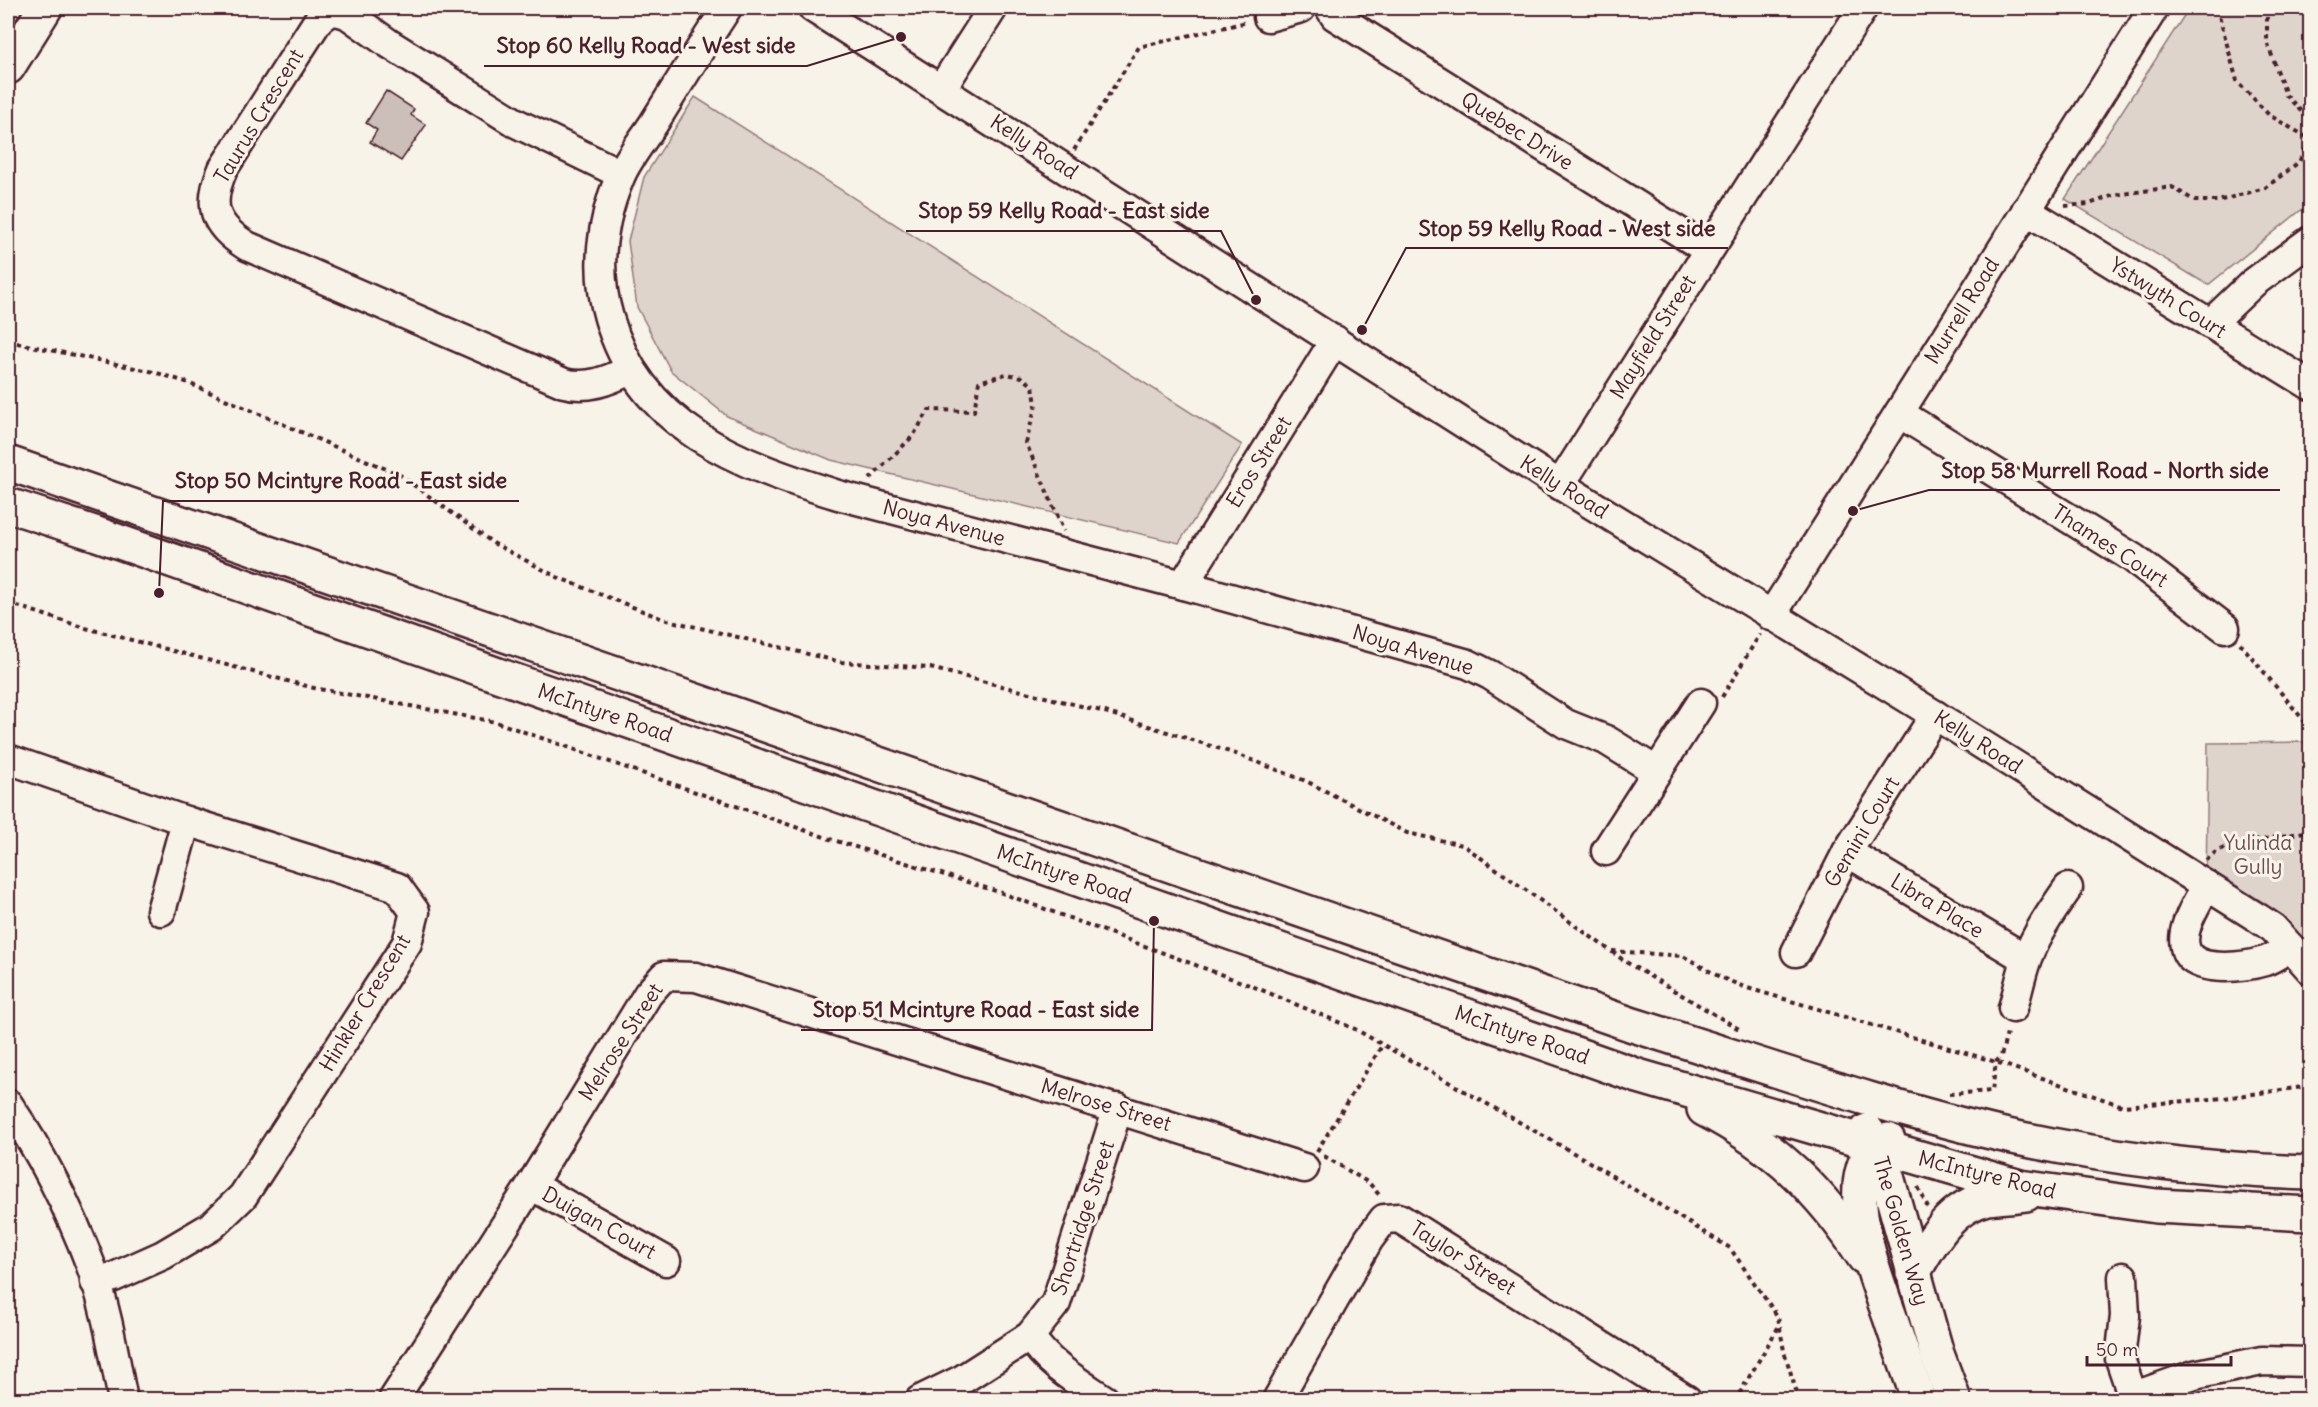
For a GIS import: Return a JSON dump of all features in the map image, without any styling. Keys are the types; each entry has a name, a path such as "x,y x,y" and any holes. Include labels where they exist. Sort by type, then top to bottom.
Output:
{"main road":[{"path":"8,38 27,8"},
{"path":"8,67 45,8"},
{"name":"McIntyre Road","path":"8,463 1633,1025 1880,1101 1988,1131 2059,1146 2144,1159 2210,1167 2310,1173"},
{"name":"McIntyre Road","path":"8,505 142,550 1638,1076 2020,1187 2156,1206 2310,1214"},
{"path":"1633,1025 1691,1059 1847,1114 1858,1120 1877,1146 1886,1140 1908,1135 1988,1131"},
{"path":"1638,1076 1731,1123 1765,1145 1820,1197 1875,1274"},
{"name":"The Golden Way","path":"1877,1146 1912,1273 1954,1400"},
{"name":"The Golden Way","path":"1877,1146 1866,1160 1861,1176 1861,1216 1875,1274 1919,1400"},
{"path":"1912,1273 1935,1236 1945,1223 1960,1210 1989,1198 2046,1192"}],"street":[{"name":"Noya Avenue","path":"727,8 621,174 605,224 600,275 603,299 615,340 630,370 649,395 675,420 708,443 752,465 847,498 1183,585 1468,664 1490,675 1566,724 1606,740 1656,771"},
{"name":"Kelly Road","path":"813,8 942,88 1560,485 1935,715 2273,928 2310,969"},
{"path":"942,88 993,8"},
{"path":"1268,17 1301,8"},
{"name":"Quebec Drive","path":"1330,8 1335,16 1708,250"},
{"name":"Mayfield Street","path":"1560,485 1863,8"},
{"name":"Murrell Road","path":"1771,616 2154,8"},
{"name":"Taurus Crescent","path":"621,174 524,127 388,43 357,20 336,11 327,13 313,28 223,169 213,198 220,222 227,231 247,246 564,382 575,386 597,384 630,370"},
{"name":"Ystwyth Court","path":"2026,210 2310,385"},
{"path":"2210,324 2253,283 2310,242"},
{"name":"Eros Street","path":"1183,585 1335,340"},
{"name":"Thames Court","path":"1899,413 2133,558 2225,628"},
{"path":"1606,851 1701,703"},
{"name":"Gemini Court","path":"1796,952 1847,852 1935,715"},
{"name":"Hinkler Crescent","path":"8,759 186,821 397,887 415,912 407,943 243,1196 212,1226 163,1255 114,1277 95,1282"},
{"path":"161,911 186,821"},
{"name":"Libra Place","path":"1847,852 2026,959"},
{"path":"2198,880 2184,937 2185,948 2190,957 2198,963 2221,967 2265,960 2290,947"},
{"path":"2013,1008 2026,959 2041,928 2068,888"},
{"name":"Melrose Street","path":"393,1400 531,1185 648,994 664,976 696,977 1118,1108 1310,1160"},
{"path":"8,1104 25,1129 61,1196 92,1268 111,1339 123,1400"},
{"name":"Shortridge Street","path":"920,1400 963,1380 1030,1336 1056,1303 1118,1108"},
{"name":"Duigan Court","path":"531,1185 666,1261"},
{"name":"Taylor Street","path":"1284,1397 1369,1239 1384,1219 1399,1218 1687,1400"},
{"path":"2122,1277 2125,1316 2120,1359 2133,1398 2194,1375 2262,1361 2310,1362"},
{"path":"1030,1336 1041,1353 1069,1376 1105,1400"}],"path":[{"path":"2026,210 2090,204 2115,195 2172,187 2195,201 2218,201 2265,188 2299,162 2310,139 2269,115 2237,81 2217,8"},
{"path":"2267,8 2267,42 2286,95 2310,121"},
{"path":"1064,166 1139,47 1268,17"},
{"path":"8,341 143,369 186,382 400,475 493,543 557,577 663,619 841,662 930,668 1105,712 1246,758 1306,781 1407,833 1463,846 1611,951 1746,1032"},
{"path":"847,498 894,457 913,436 928,410 974,411 979,382 1006,374 1022,377 1033,386 1036,405 1026,443 1062,524 1070,555"},
{"path":"8,603 82,627 302,685 496,722 830,839 1002,893 1252,986 1355,1029 1586,1160 1730,1248 1778,1317 1784,1351 1799,1400"},
{"path":"1701,703 1721,698 1771,616"},
{"path":"2225,628 2247,649 2310,728"},
{"path":"2198,880 2217,850 2259,839 2310,831"},
{"path":"1611,951 1683,956 1720,977 1744,987 1996,1062 2123,1106 2224,1098 2310,1086"},
{"path":"1947,1094 1992,1090 1996,1062 2001,1056 2013,1008"},
{"path":"1383,1044 1310,1160 1369,1183 1399,1218"},
{"path":"1732,1400 1742,1391 1780,1326"}],"green space":[{"path":"2189,8 2310,8 2310,206 2300,211 2208,285 2065,199"},
{"path":"695,97 1242,445 1179,543 831,460 727,416 671,371 637,307 628,241 644,177"},
{"name":"Yulinda Gully","path":"2310,742 2310,969 2206,885 2208,743"}],"building":[{"path":"386,91 414,109 411,115 426,125 401,161 370,142 377,130 366,123"}],"place":[{"name":"Stop 60 Kelly Road - West side","path":"901,37"},
{"name":"Stop 59 Kelly Road - East side","path":"1256,300"},
{"name":"Stop 59 Kelly Road - West side","path":"1362,330"},
{"name":"Stop 58 Murrell Road - North side","path":"1853,511"},
{"name":"Stop 50 Mcintyre Road - East side","path":"159,593"},
{"name":"Stop 51 Mcintyre Road - East side","path":"1154,921"}]}
